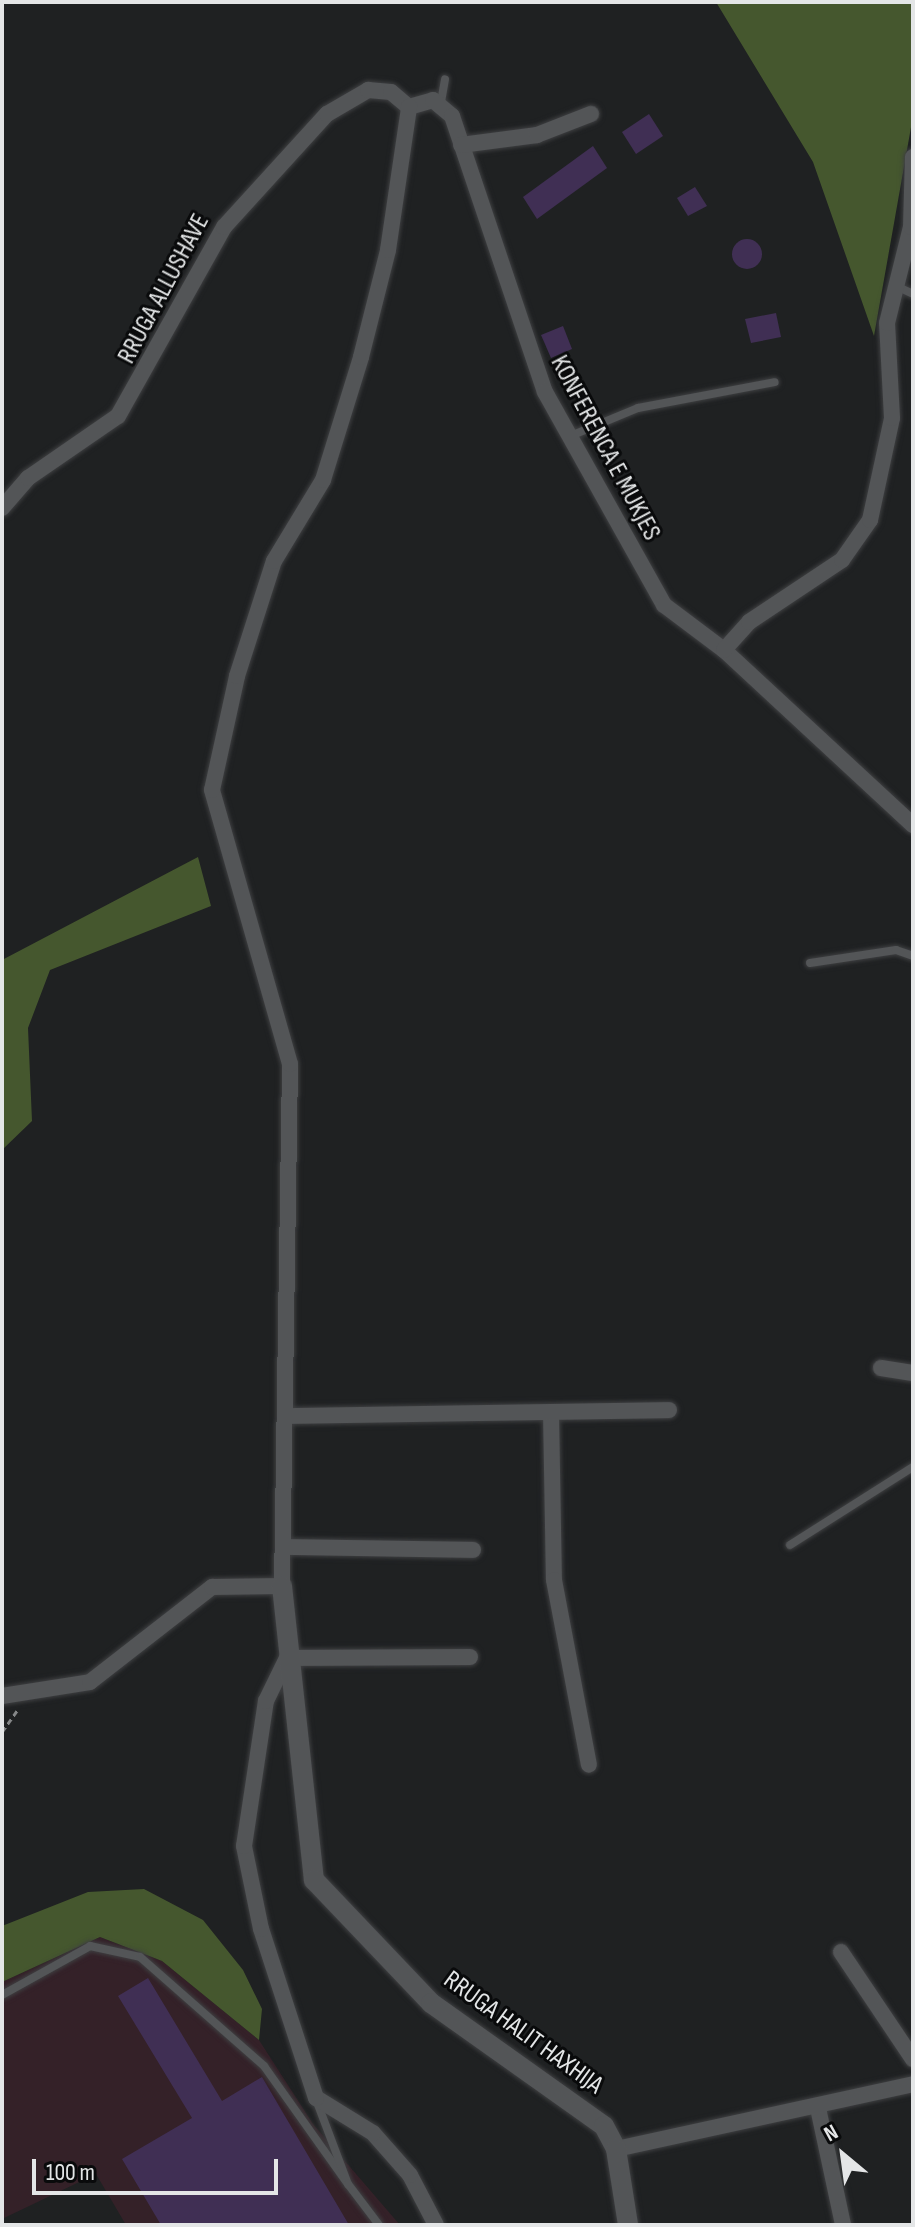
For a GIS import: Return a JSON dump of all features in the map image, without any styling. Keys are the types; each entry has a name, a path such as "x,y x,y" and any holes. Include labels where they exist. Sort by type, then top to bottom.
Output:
{"street":[{"name":"RRUGA ALLUSHAVE","path":"2,508 28,478 118,416 224,227 327,114 368,90 391,92 409,107"},
{"path":"2,1696 71,1689 108,1671 212,1587 282,1586 288,1547 290,1064 212,790 237,676 274,561 323,480 373,315 409,107 441,102"},
{"name":"KONFERENCA E MUKJES","path":"441,102 461,145 534,366 567,437 669,611 724,650 913,825"},
{"path":"461,145 537,135 591,114"},
{"path":"724,650 749,622 842,560 870,520 892,418 887,323 911,227 913,157"},
{"path":"881,1368 913,1373"},
{"path":"289,1416 669,1410"},
{"path":"551,1412 554,1580 589,1765"},
{"path":"288,1547 473,1550"},
{"name":"RRUGA HALIT HAXHIJA","path":"282,1586 287,1658 314,1880 431,2003 553,2083 604,2126 616,2149 628,2225"},
{"path":"436,2225 410,2175 373,2133 316,2098 261,1929 244,1846 266,1701 287,1658 470,1657"},
{"path":"841,1952 913,2059"},
{"path":"616,2149 818,2108 913,2084"},
{"path":"818,2108 843,2225"}],"lane":[{"path":"441,102 445,79"},
{"path":"894,286 913,294"},
{"path":"567,437 638,408 775,382"},
{"path":"810,963 871,952 913,956"},
{"path":"790,1545 913,1467"},
{"path":"2,1995 90,1946 140,1957 264,2066 379,2225"},
{"path":"316,2098 348,2184"}],"path":[{"path":"2,1732 28,1695"}],"shaded area":[{"path":"100,1937 162,1961 259,2040 313,2124 400,2225 126,2225 96,2174 2,2219 2,1982"}],"green space":[{"path":"716,2 913,2 913,116 874,336 813,162"},
{"path":"198,857 211,906 50,970 28,1028 32,1121 2,1150 2,960"},
{"path":"144,1889 203,1920 243,1970 262,2009 259,2040 162,1961 100,1937 2,1982 2,1926 88,1892"}],"building":[{"path":"649,114 663,136 636,154 622,132"},
{"path":"593,146 607,168 537,219 523,197"},
{"path":"695,187 707,206 688,216 677,198"},
{"path":"747,239 758,243 762,254 758,265 747,269 736,265 732,254 736,243"},
{"path":"776,313 781,337 751,343 745,319"},
{"path":"563,326 572,349 551,358 541,335"},
{"path":"148,1978 222,2101 262,2077 349,2225 161,2225 122,2159 192,2118 118,1996"}]}
